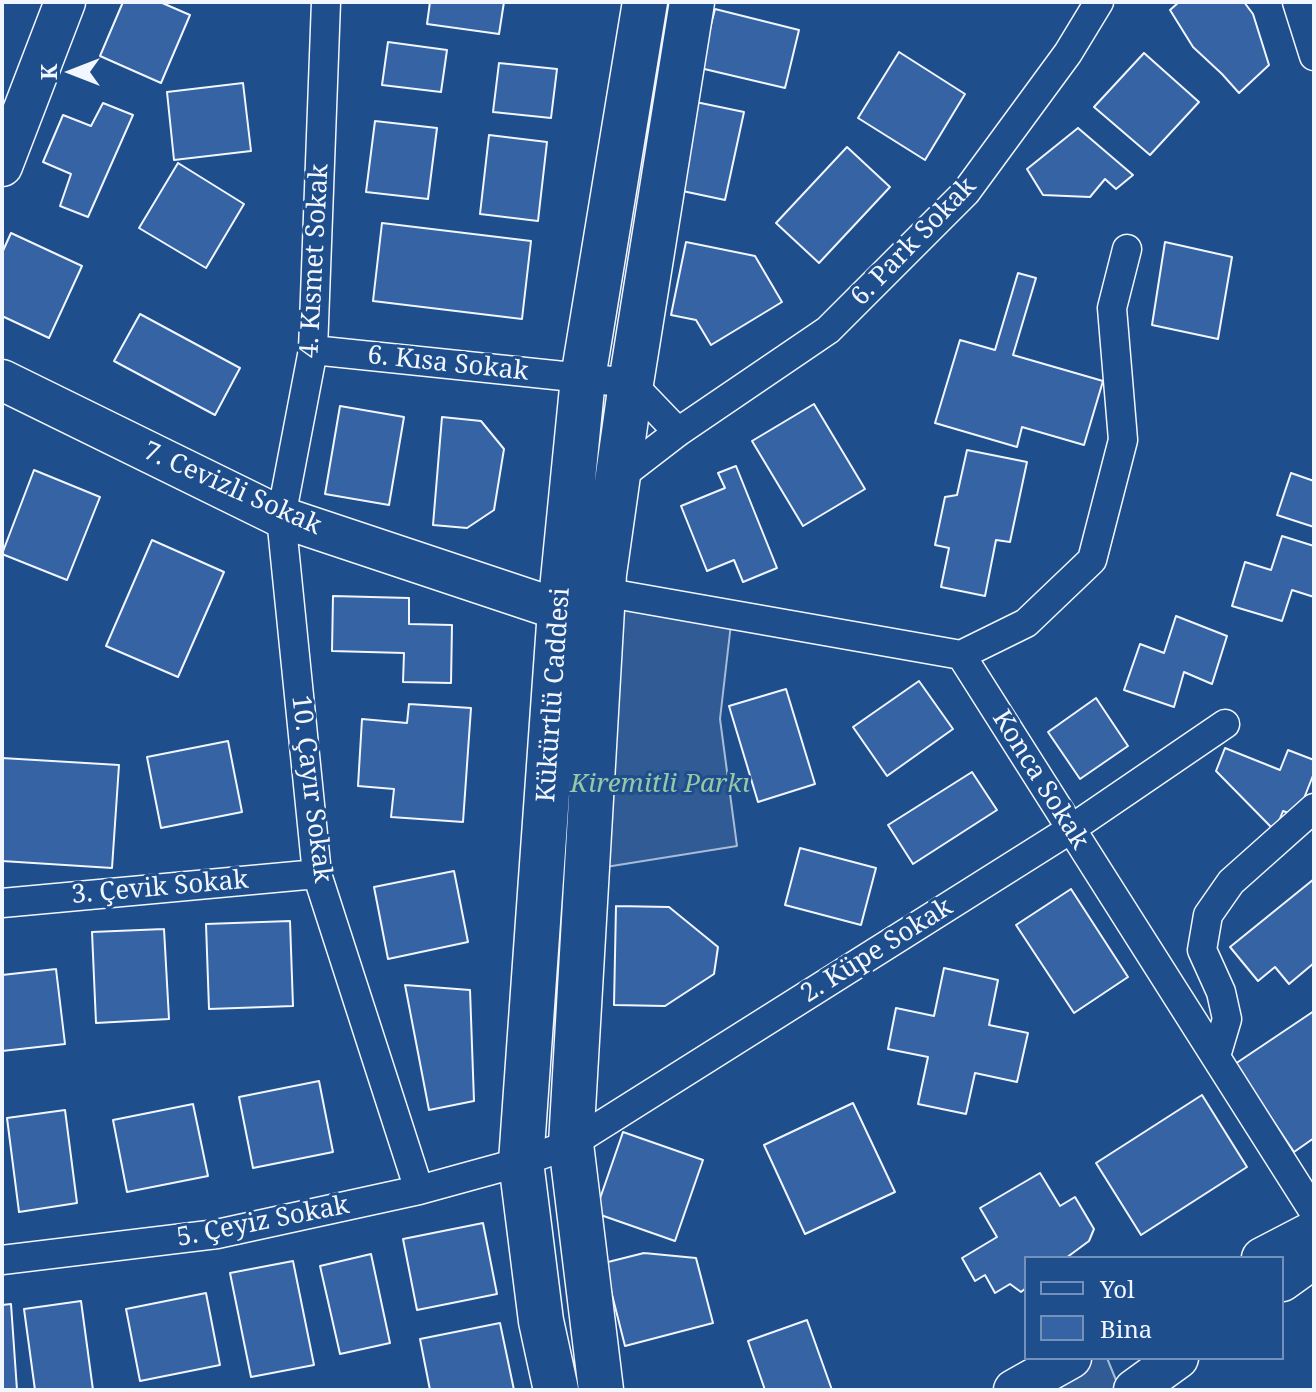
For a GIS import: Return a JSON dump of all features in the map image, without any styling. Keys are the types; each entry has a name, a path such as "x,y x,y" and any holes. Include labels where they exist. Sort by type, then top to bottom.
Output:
{"main road":[{"name":"Kükürtlü Caddesi","path":"556,1390 541,1321 521,1162 560,610 583,378 645,2"},
{"name":"Kükürtlü Caddesi","path":"601,1390 571,1144 603,592 631,383 692,2"}],"street":[{"path":"2,166 65,2"},
{"name":"4. Kısmet Sokak","path":"281,517 313,350 326,2"},
{"name":"6. Park Sokak","path":"617,479 678,432 828,330 966,192 1068,53 1099,2"},
{"path":"1300,4 1314,56"},
{"path":"603,592 961,655 1026,623 1092,560 1123,440 1112,308 1127,249"},
{"name":"6. Kısa Sokak","path":"313,350 631,383"},
{"name":"7. Cevizli Sokak","path":"2,380 281,517 560,610"},
{"path":"631,383 678,432"},
{"path":"574,474 617,479"},
{"name":"10. Çayır Sokak","path":"281,517 317,874 419,1190"},
{"name":"Konca Sokak","path":"961,655 1314,1212"},
{"name":"2. Küpe Sokak","path":"521,1162 571,1144 1071,829 1225,724"},
{"path":"1216,1056 1227,1019 1221,992 1202,950 1208,915 1231,882 1314,808"},
{"name":"3. Çevik Sokak","path":"2,903 317,874"},
{"name":"5. Çeyiz Sokak","path":"2,1260 217,1234 419,1190 521,1162"},
{"path":"1266,1256 1314,1231"},
{"path":"1284,1280 1314,1258"},
{"path":"1014,1390 1067,1360"},
{"path":"1134,1390 1175,1360"}],"shaded area":[{"name":"Kiremitli Parkı","path":"603,592 732,615 720,719 737,846 587,870"},
{"path":"1067,1360 1108,1360 1120,1390 1014,1390"}],"building":[{"path":"123,2 160,2 190,15 161,83 100,56"},
{"path":"430,2 504,2 499,34 427,24"},
{"path":"1179,2 1244,2 1253,14 1269,65 1239,93 1193,47 1170,10"},
{"path":"715,9 799,30 785,88 700,68"},
{"path":"388,42 447,50 441,92 382,85"},
{"path":"899,52 965,94 925,160 858,118"},
{"path":"1144,53 1199,102 1150,155 1094,107"},
{"path":"499,63 557,69 551,118 493,112"},
{"path":"243,83 251,151 174,160 167,92"},
{"path":"691,101 744,112 725,200 673,189"},
{"path":"103,103 133,115 88,217 60,206 71,174 43,162 63,115 91,126"},
{"path":"375,121 437,128 428,199 366,192"},
{"path":"1078,128 1133,175 1116,189 1105,179 1090,197 1043,195 1027,169"},
{"path":"489,135 547,142 538,221 480,214"},
{"path":"847,147 890,187 819,263 776,223"},
{"path":"178,163 244,204 206,268 139,228"},
{"path":"382,223 531,241 522,319 373,301"},
{"path":"11,233 82,266 49,338 2,316 2,253"},
{"path":"686,242 755,256 782,302 711,345 696,320 671,315"},
{"path":"1165,242 1232,257 1218,339 1152,325"},
{"path":"1018,273 1036,278 1013,355 1103,381 1084,445 1022,427 1017,447 935,423 960,340 995,350"},
{"path":"140,314 240,368 215,415 114,361"},
{"path":"814,404 865,489 803,526 752,441"},
{"path":"340,406 404,417 389,505 325,494"},
{"path":"442,417 481,421 504,449 494,510 467,528 433,525"},
{"path":"967,450 1027,462 1010,542 996,540 985,596 941,587 949,548 935,545 945,497 957,495"},
{"path":"736,466 777,568 743,582 734,560 707,571 681,506 725,488 718,473"},
{"path":"34,470 100,497 67,580 2,554"},
{"path":"1291,473 1314,481 1314,527 1277,515"},
{"path":"1282,536 1314,546 1314,597 1292,590 1282,621 1232,606 1245,562 1271,570"},
{"path":"152,540 224,572 178,677 106,646"},
{"path":"333,596 409,598 409,624 452,625 451,683 403,682 404,653 332,651"},
{"path":"1176,616 1227,636 1212,684 1184,672 1174,707 1124,690 1140,644 1164,653"},
{"path":"919,681 953,729 887,776 853,727"},
{"path":"786,689 815,784 758,802 729,706"},
{"path":"1096,698 1128,746 1080,779 1048,732"},
{"path":"409,704 471,708 463,822 391,817 394,789 358,786 362,719 407,723"},
{"path":"228,741 242,812 161,828 147,757"},
{"path":"1225,748 1280,770 1288,750 1314,760 1314,773 1297,816 1283,811 1275,831 1216,771"},
{"path":"2,758 119,765 112,868 2,861"},
{"path":"972,772 997,810 913,864 888,825"},
{"path":"800,848 876,868 861,925 785,905"},
{"path":"454,871 468,942 388,959 374,887"},
{"path":"1314,879 1314,963 1289,984 1275,967 1258,981 1230,947"},
{"path":"1071,889 1128,977 1074,1013 1016,925"},
{"path":"616,906 669,907 718,947 714,974 665,1006 614,1005"},
{"path":"290,921 293,1006 209,1009 206,924"},
{"path":"164,929 169,1019 96,1023 92,932"},
{"path":"944,968 998,980 989,1025 1028,1033 1017,1082 975,1073 966,1114 918,1104 928,1057 888,1049 896,1008 934,1016"},
{"path":"56,969 65,1044 2,1051 2,975"},
{"path":"405,985 470,990 474,1101 429,1110"},
{"path":"1314,1011 1314,1138 1294,1152 1235,1064"},
{"path":"319,1081 333,1152 253,1168 239,1097"},
{"path":"1202,1095 1247,1167 1141,1235 1096,1163"},
{"path":"853,1103 895,1192 805,1234 764,1145"},
{"path":"193,1104 208,1176 127,1192 113,1120"},
{"path":"65,1110 77,1203 19,1212 7,1118"},
{"path":"623,1132 703,1160 675,1241 595,1213"},
{"path":"1040,1173 1060,1206 1075,1197 1094,1229 1089,1241 1069,1256 1024,1256 1024,1290 1021,1292 1010,1284 995,1293 985,1275 975,1281 962,1258 997,1237 980,1208"},
{"path":"483,1223 497,1294 417,1310 403,1239"},
{"path":"644,1253 696,1258 713,1323 625,1346 604,1263"},
{"path":"371,1254 390,1343 340,1354 320,1266"},
{"path":"293,1261 314,1365 251,1377 230,1273"},
{"path":"206,1293 220,1365 140,1381 126,1309"},
{"path":"81,1301 93,1390 35,1390 24,1309"},
{"path":"11,1304 17,1390 2,1390 2,1305"},
{"path":"807,1320 832,1390 765,1390 748,1341"},
{"path":"500,1323 514,1390 430,1390 420,1339"}]}
